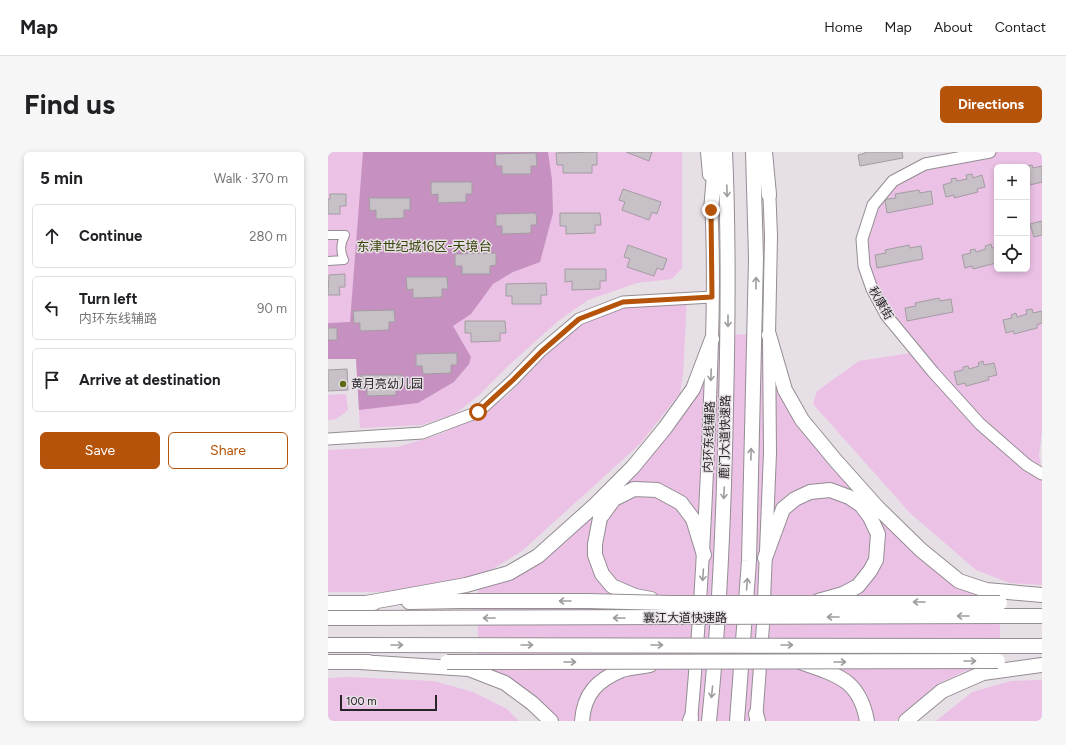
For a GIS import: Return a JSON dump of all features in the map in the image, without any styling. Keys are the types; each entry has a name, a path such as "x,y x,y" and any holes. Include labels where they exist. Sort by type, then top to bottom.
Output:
{"highway":[{"path":"711,210 716,152"},
{"name":"鹿门大道快速路","path":"709,721 715,664 725,466 728,341 728,222 725,152"},
{"path":"737,721 749,561 756,258 753,152"},
{"path":"765,152 769,195"},
{"path":"769,336 785,390 802,420 877,507 921,550 959,581 986,590 1042,595"},
{"path":"366,603 466,585 509,573 538,556 595,505 633,467 665,428 693,389 712,338"},
{"path":"669,603 635,596 612,586 602,574 595,555 595,544 600,518 614,499 634,489 657,490 681,503 693,519 704,555"},
{"path":"765,558 783,509 795,499 810,492 830,490 849,497 861,505 870,517 878,534 876,560 870,571 858,586 843,594 814,602"},
{"path":"328,603 587,601 669,603 814,602 1001,609 1042,600"},
{"name":"襄江大道快速路","path":"328,618 1001,609 1042,616"},
{"path":"328,644 1042,646"},
{"path":"328,662 1042,662"},
{"path":"360,662 469,670 505,683 532,703 551,721"},
{"path":"583,715 590,692 603,681 622,670 670,662"},
{"path":"799,662 836,675 854,688 864,706 867,721"},
{"path":"906,721 942,691 983,673 1042,666"}],"main road":[{"name":"内环东线辅路","path":"691,720 704,555 712,338 711,210 707,152"},
{"path":"757,719 763,625 770,453 769,336 771,236 769,152"}],"street":[{"name":"秋康街","path":"990,152 925,164 893,181 873,205 862,239 864,266 872,289 886,315 933,372 980,424 1027,465 1042,474"},
{"path":"328,235 345,235 340,248 344,260 328,261"},
{"path":"328,439 422,433 478,412 541,352 579,319 623,302 712,297"}],"shaded area":[{"path":"328,152 682,152 682,268 672,279 637,283 588,300 558,321 509,365 478,396 455,414 422,425 360,428 356,359 328,359"},
{"path":"363,152 548,152 552,180 553,213 540,262 513,272 493,284 471,314 453,326 471,357 469,364 454,382 418,403 359,410 356,359 328,359 328,323 350,322"},
{"path":"990,152 1042,152 1042,431 1039,456 1042,470 980,424 872,289 862,239 873,205 893,181 925,164"},
{"path":"687,298 683,375 680,393 640,444 522,551 486,573 449,583 400,592 328,592 328,450 398,447 440,434 478,417 508,395 561,339 581,323 621,307"},
{"path":"717,334 766,335 785,395 936,569 1001,595 999,667 965,671 938,684 896,721 555,721 478,670 478,584 507,577 661,441"},
{"path":"910,353 966,418 1021,464 1042,477 1042,585 1010,583 976,570 910,513 813,404 817,391 859,361"},
{"path":"346,394 348,410 336,419 328,420 328,395"},
{"path":"351,677 434,681 473,692 507,709 519,721 328,721 328,678"},
{"path":"1042,680 1042,721 936,721 972,692 1011,681"}],"building":[{"path":"597,152 597,165 592,165 592,173 563,173 563,165 557,165 556,153"},
{"path":"626,152 652,152 649,161"},
{"path":"865,152 902,152 903,158 860,166 858,155"},
{"path":"536,153 537,166 531,166 531,174 502,174 502,166 496,166 495,154"},
{"path":"1030,165 1032,165 1033,168 1042,166 1042,182 1030,185"},
{"path":"972,174 973,178 982,175 985,187 977,189 978,192 954,198 954,195 946,197 943,185 952,182 951,179 956,178 957,181 967,179 966,175"},
{"path":"431,182 472,182 472,194 466,194 466,202 438,203 438,194 431,195"},
{"path":"623,189 661,202 657,214 652,212 649,220 622,210 625,202 619,200"},
{"path":"919,190 920,193 931,191 933,204 887,213 885,201 887,199 896,198 895,194"},
{"path":"330,194 346,194 346,206 340,206 340,214 328,214 328,199 330,199"},
{"path":"369,198 410,198 410,210 404,210 404,218 376,219 376,210 370,211"},
{"path":"536,213 537,225 531,225 531,233 502,234 502,226 496,226 496,214"},
{"path":"560,213 600,213 601,225 595,225 595,233 566,234 566,226 560,226"},
{"path":"1042,221 1042,235 1034,237 1030,224"},
{"path":"991,244 992,248 994,248 994,264 973,269 972,266 965,268 962,255 971,253 970,250 975,249 976,252 986,249 985,246"},
{"path":"628,245 667,259 663,270 657,268 654,276 627,267 630,259 624,257"},
{"path":"909,245 910,248 921,246 923,259 877,268 875,255 886,253 885,250"},
{"path":"496,253 496,265 490,266 490,274 462,274 462,266 455,266 455,254"},
{"path":"565,269 606,269 606,281 600,281 600,289 572,290 572,281 565,282"},
{"path":"345,274 345,287 339,287 340,295 328,295 329,275"},
{"path":"406,277 447,277 448,289 442,289 442,297 413,298 413,289 407,290"},
{"path":"546,283 547,295 541,295 541,304 512,304 512,296 506,296 506,284"},
{"path":"939,298 940,301 951,299 953,312 907,321 905,308 916,306 915,303"},
{"path":"1032,309 1033,313 1042,311 1042,323 1037,325 1037,328 1014,334 1013,331 1006,333 1003,320 1012,318 1011,315 1016,313 1017,317 1027,314 1026,310"},
{"path":"394,310 395,322 389,322 389,330 360,331 360,323 354,323 353,311"},
{"path":"465,321 505,321 506,333 500,333 500,341 471,342 471,333 465,333"},
{"path":"328,328 337,328 337,340 328,340"},
{"path":"457,353 457,365 451,365 451,373 423,374 422,366 416,366 416,354"},
{"path":"983,361 984,365 994,363 997,375 988,377 989,380 966,386 965,383 957,385 954,372 963,370 963,367 968,366 969,369 979,366 978,363"},
{"path":"347,369 348,390 328,391 328,370"},
{"path":"361,375 402,375 402,387 396,387 396,395 367,396 367,387 361,387"}],"place":[{"name":"黄月亮幼儿园","path":"343,384"}],"district":[{"name":"东津世纪城16区-天境台","path":"424,246"}],"route":[{"path":"478,412 541,352 579,319 623,302 712,297 711,210"}]}
